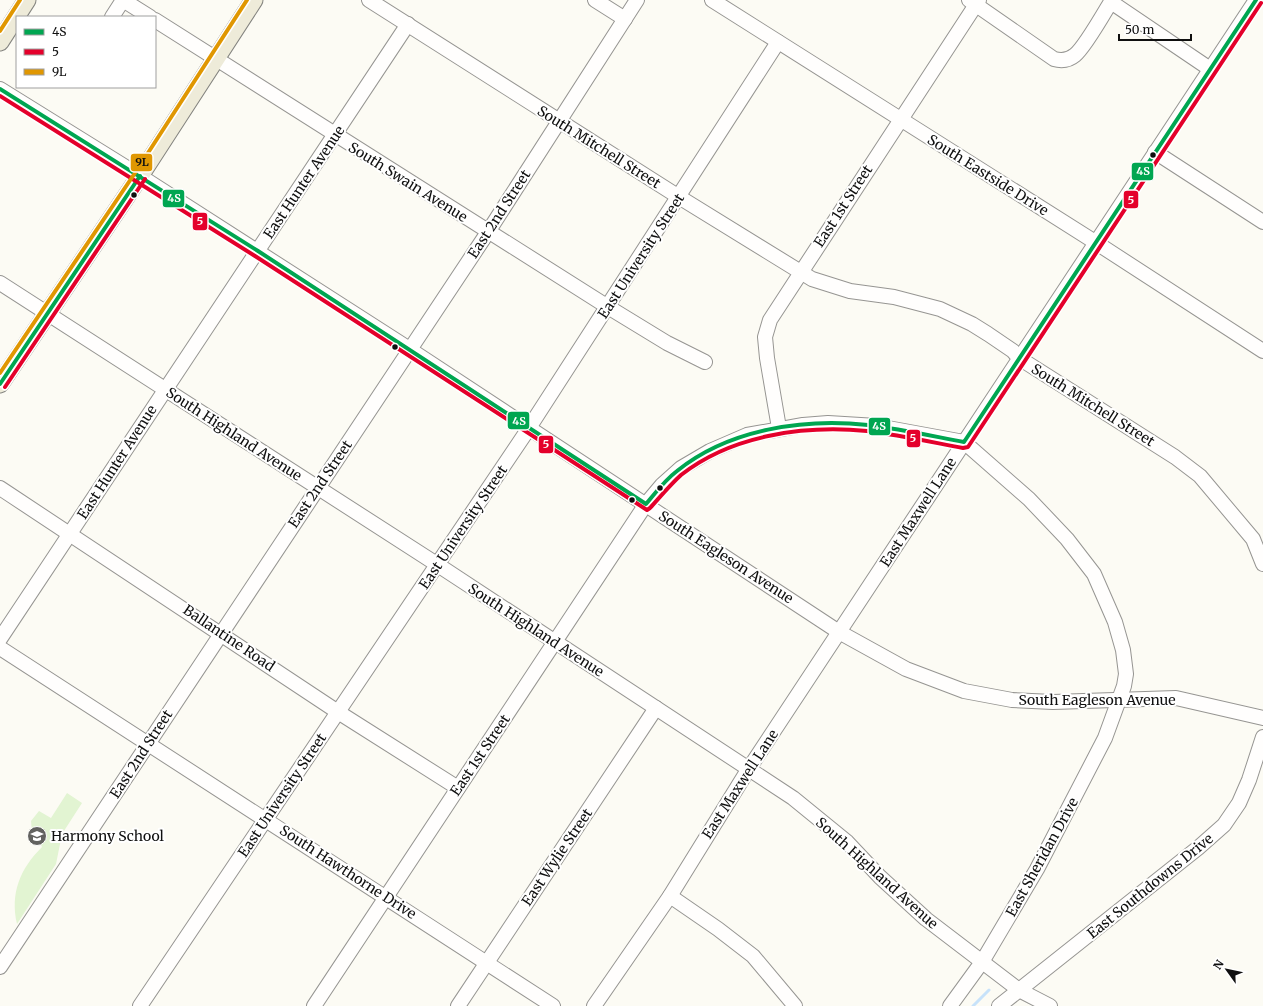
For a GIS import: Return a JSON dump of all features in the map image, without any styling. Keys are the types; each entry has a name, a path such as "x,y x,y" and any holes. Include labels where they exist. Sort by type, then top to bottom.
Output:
{"main road":[{"path":"17,16 27,0"},
{"path":"0,384 140,176 254,0"},
{"path":"0,42 16,17"}],"street":[{"path":"113,16 123,0 148,16"},
{"name":"South Mitchell Street","path":"369,0 679,197 812,279 837,287 894,297 940,309 972,324 988,334 1013,351 1019,358 1175,457 1200,476 1258,538 1263,564"},
{"path":"595,0 625,19"},
{"name":"East 2nd Street","path":"0,967 488,232 637,0"},
{"name":"South Eastside Drive","path":"712,0 1095,242 1263,351"},
{"path":"975,1 1054,59 1059,60 1069,59 1079,52 1111,1 1210,69"},
{"name":"East 1st Street","path":"779,428 767,358 765,337 770,320 900,120 975,1"},
{"name":"East Maxwell Lane","path":"594,1006 670,896 748,770 1095,242 1210,69 1258,4"},
{"name":"South Swain Avenue","path":"156,21 335,136 608,308 668,343 705,362"},
{"name":"East Hunter Avenue","path":"0,639 408,24"},
{"name":"East University Street","path":"140,1006 438,566 608,308 778,42"},
{"name":"South Eagleson Avenue","path":"0,89 258,251 529,427 839,632 906,669 964,691 1012,700 1053,702 1176,698 1263,718"},
{"path":"1155,152 1263,222"},
{"name":"South Highland Avenue","path":"0,283 438,566 793,798 847,842 880,876 926,919 1020,990 1050,1006"},
{"name":"East 1st Street","path":"314,1006 385,896 556,643 646,504 671,477 694,459 740,438 779,428 828,423 853,424 877,426 964,442"},
{"name":"East Sheridan Drive","path":"950,1006 982,962 1012,914 1051,843 1096,757 1119,700 1126,674 1123,650 1115,622 1094,574 1067,539 1028,498 964,442"},
{"name":"Ballantine Road","path":"0,488 221,633 338,712 458,788"},
{"name":"South Hawthorne Drive","path":"0,648 553,1006"},
{"name":"East Wylie Street","path":"458,1006 656,708"},
{"name":"East Southdowns Drive","path":"999,1006 1198,848 1224,825 1244,791 1263,737"},
{"path":"670,896 718,929 752,956 795,1006"}],"green space":[{"path":"67,793 82,803 62,834 56,864 17,924 15,902 19,882 28,864 42,847 36,834 32,832 31,821 39,811 51,818"}],"waterway":[{"path":"973,1006 989,990"}],"transit line":[{"name":"9L","path":"0,31 20,0"},
{"name":"9L","path":"0,373 135,173 247,0"},
{"name":"4S","path":"0,89 258,251 646,504 668,478 698,457 720,445 743,436 793,425 818,423 868,425 892,428 964,442 1256,0"},
{"name":"5","path":"0,96 255,256 647,510 681,475 701,461 723,450 770,436 819,430 867,431 963,448 968,447 1261,3"},
{"name":"4S","path":"0,384 140,176"},
{"name":"5","path":"5,387 145,179"}],"place":[{"name":"Harmony School","path":"37,836"}]}
